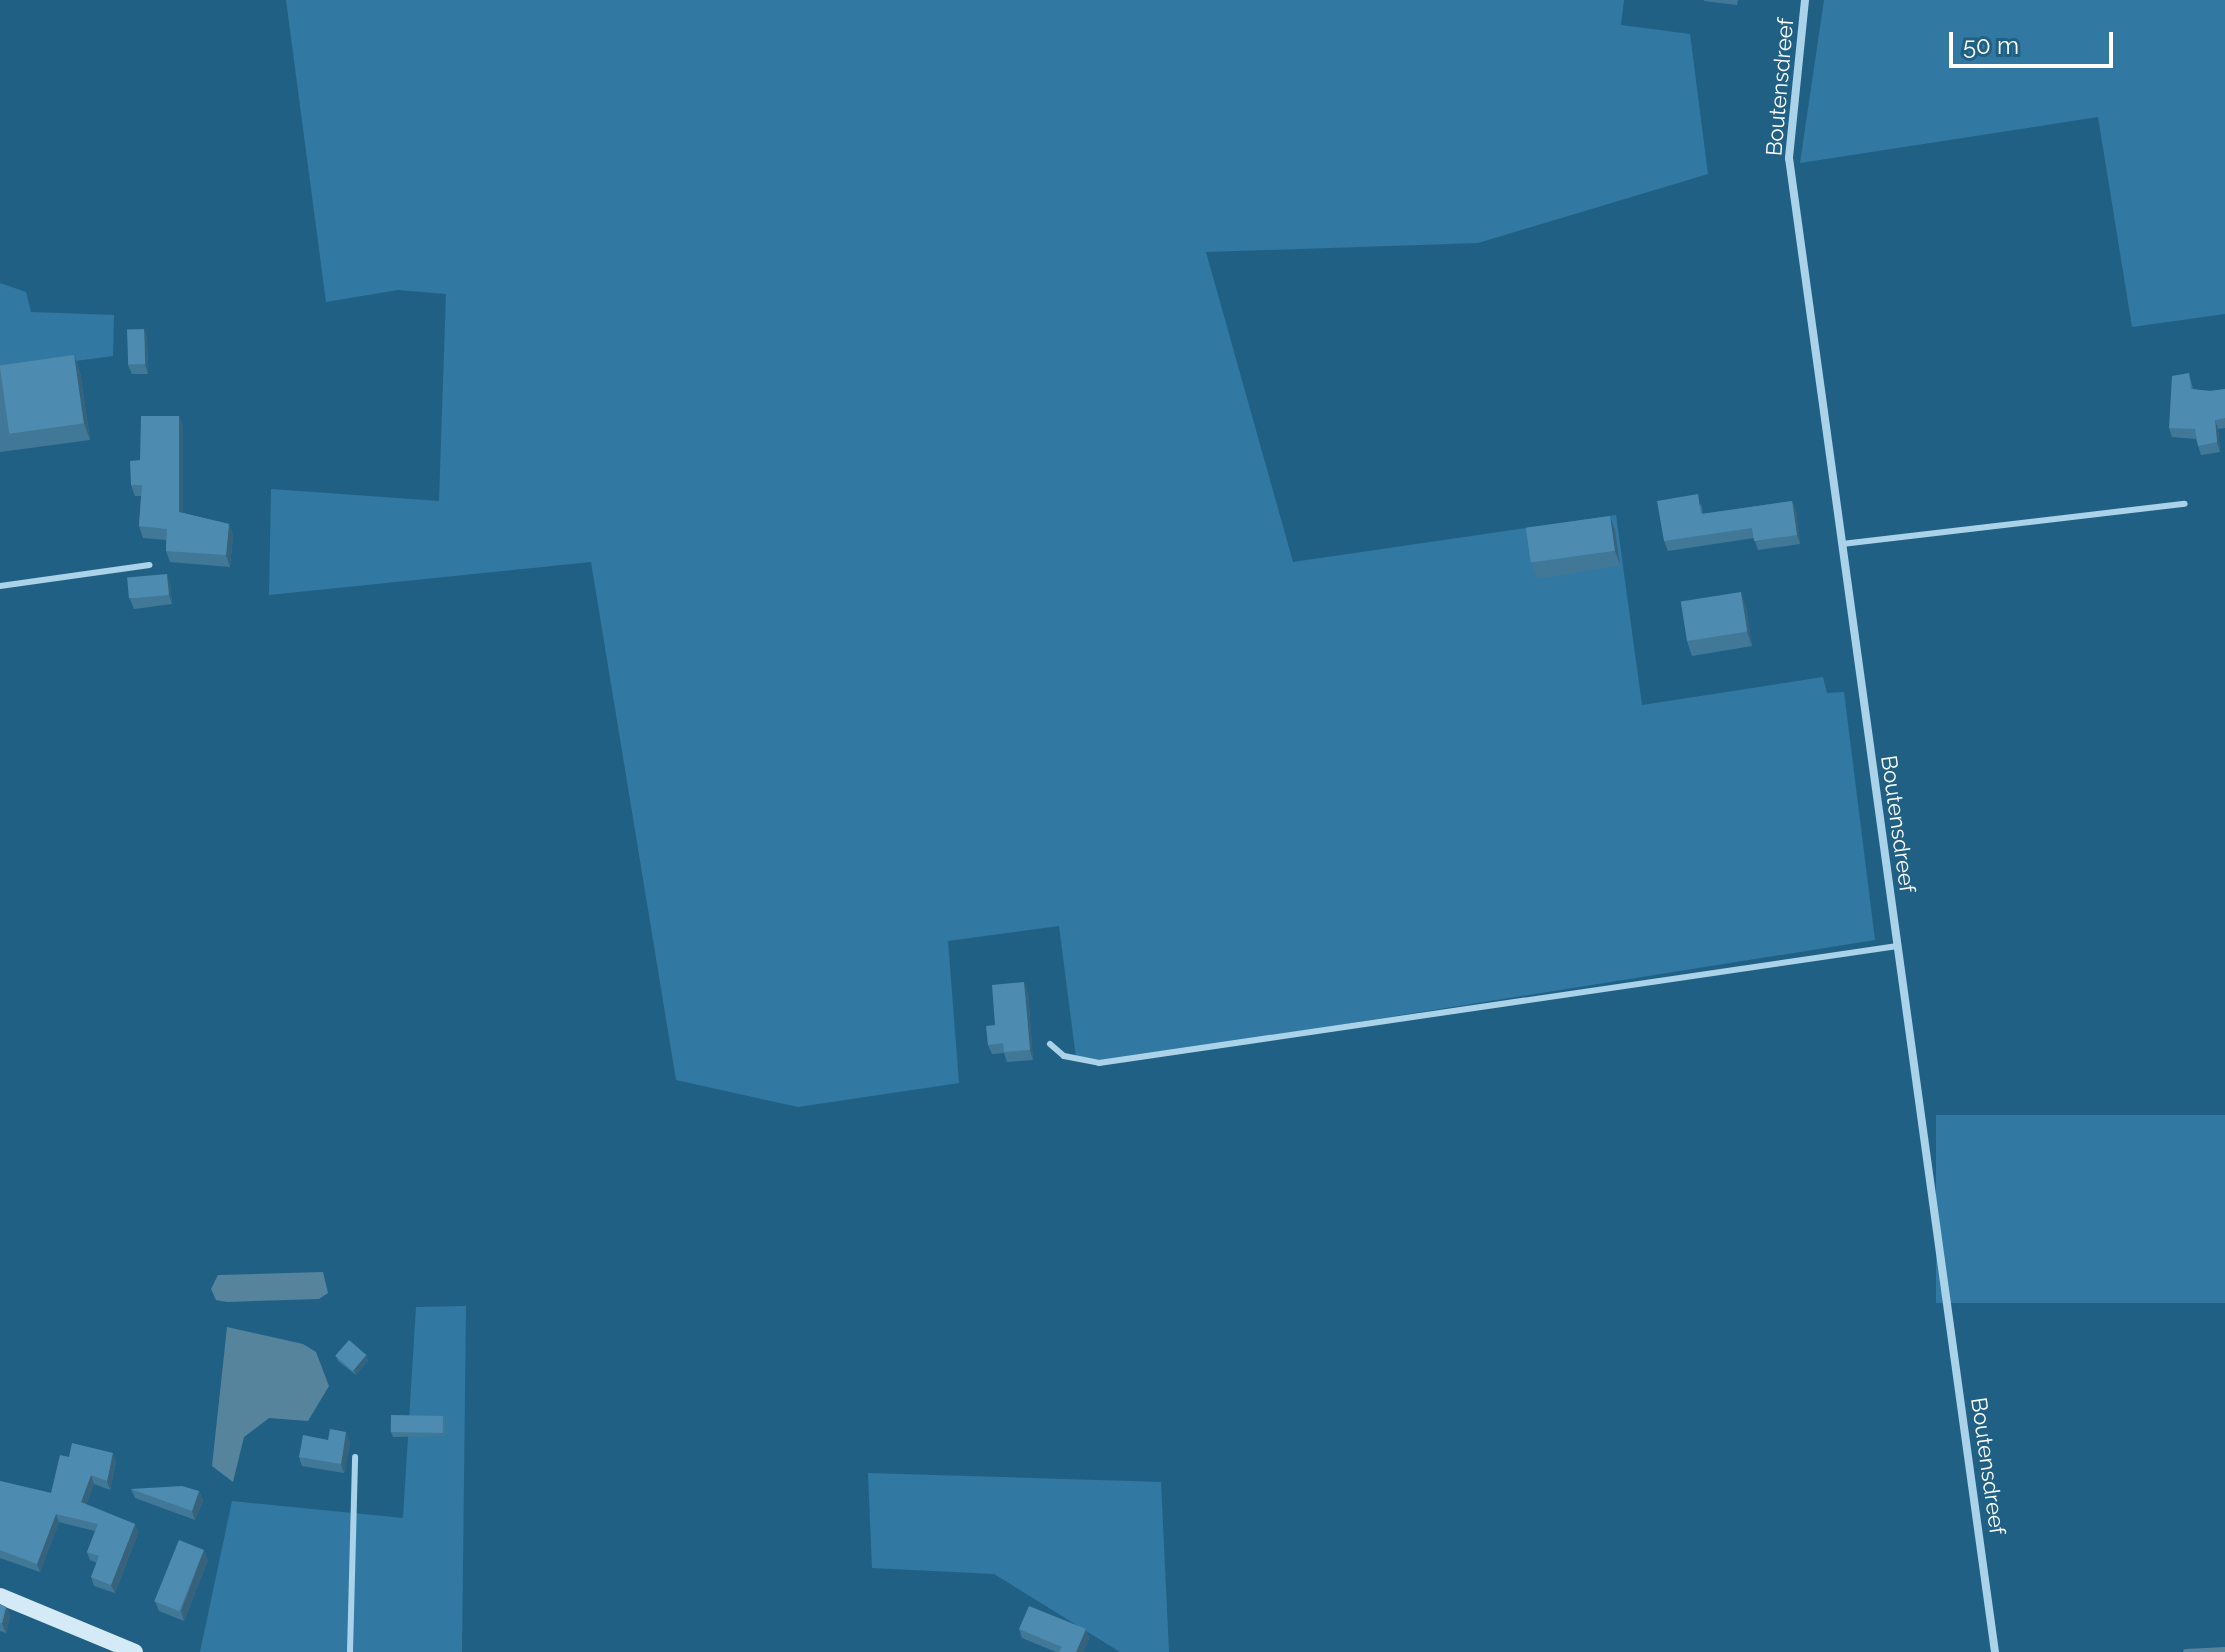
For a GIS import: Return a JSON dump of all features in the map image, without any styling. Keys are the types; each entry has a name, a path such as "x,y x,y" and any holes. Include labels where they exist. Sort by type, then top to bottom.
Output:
{"street":[{"name":"Boutensdreef","path":"1805,0 1789,158 1995,1652"},
{"path":"0,1596 135,1652"}],"lane":[{"path":"1842,544 2185,504"},
{"path":"0,586 150,565"},
{"path":"1050,1044 1064,1056 1099,1063 1897,946"},
{"path":"350,1652 355,1457"}],"shaded area":[{"path":"286,0 1624,0 1621,25 1690,34 1708,174 1478,243 1206,252 1293,562 1616,515 1642,705 1823,677 1827,693 1844,692 1875,940 1099,1063 1076,1058 1059,926 948,941 959,1083 798,1107 676,1080 591,562 269,595 271,489 439,501 446,294 398,290 326,302"},
{"path":"1824,0 2225,0 2225,314 2132,327 2098,117 1800,163"},
{"path":"0,283 26,292 31,312 114,315 113,356 0,371"},
{"path":"1936,1115 2225,1115 2225,1303 1936,1303"},
{"path":"323,1272 328,1293 319,1299 227,1302 216,1300 211,1289 218,1275"},
{"path":"466,1306 462,1652 200,1652 232,1501 403,1518 416,1307"},
{"path":"227,1327 303,1344 316,1352 329,1386 308,1421 269,1418 244,1437 233,1482 212,1466"},
{"path":"868,1473 1161,1482 1169,1652 1120,1652 994,1574 872,1568"}],"building":[{"path":"144,329 145,364 128,365 127,330"},
{"path":"74,355 84,423 9,434 0,365"},
{"path":"2189,373 2191,389 2225,389 2225,418 2215,420 2217,442 2198,446 2195,429 2169,428 2172,376"},
{"path":"141,416 179,416 179,512 229,524 226,555 166,551 167,529 139,526 142,485 131,485 130,461 140,460"},
{"path":"1698,494 1701,514 1792,501 1797,535 1754,541 1752,528 1664,541 1657,501"},
{"path":"1610,516 1615,551 1531,562 1526,528"},
{"path":"167,574 169,595 129,598 127,577"},
{"path":"1741,592 1747,632 1687,641 1681,602"},
{"path":"1024,982 1030,1050 1004,1052 1003,1043 988,1045 986,1026 995,1025 992,985"},
{"path":"349,1340 366,1355 353,1371 335,1356"},
{"path":"391,1415 443,1416 443,1433 391,1432"},
{"path":"330,1429 346,1432 341,1464 299,1457 303,1435 328,1440"},
{"path":"72,1443 113,1453 107,1481 91,1475 81,1502 135,1524 111,1585 91,1577 99,1556 87,1552 98,1524 56,1514 37,1564 0,1550 0,1481 51,1493 60,1455 69,1457"},
{"path":"182,1486 199,1491 192,1511 131,1489"},
{"path":"179,1540 204,1550 179,1611 154,1601"},
{"path":"0,1604 6,1607 2,1623 0,1623"},
{"path":"1029,1606 1086,1629 1076,1652 1059,1652 1062,1647 1019,1629"}],"waterway":[{"path":"2186,1652 2225,1650"}]}
